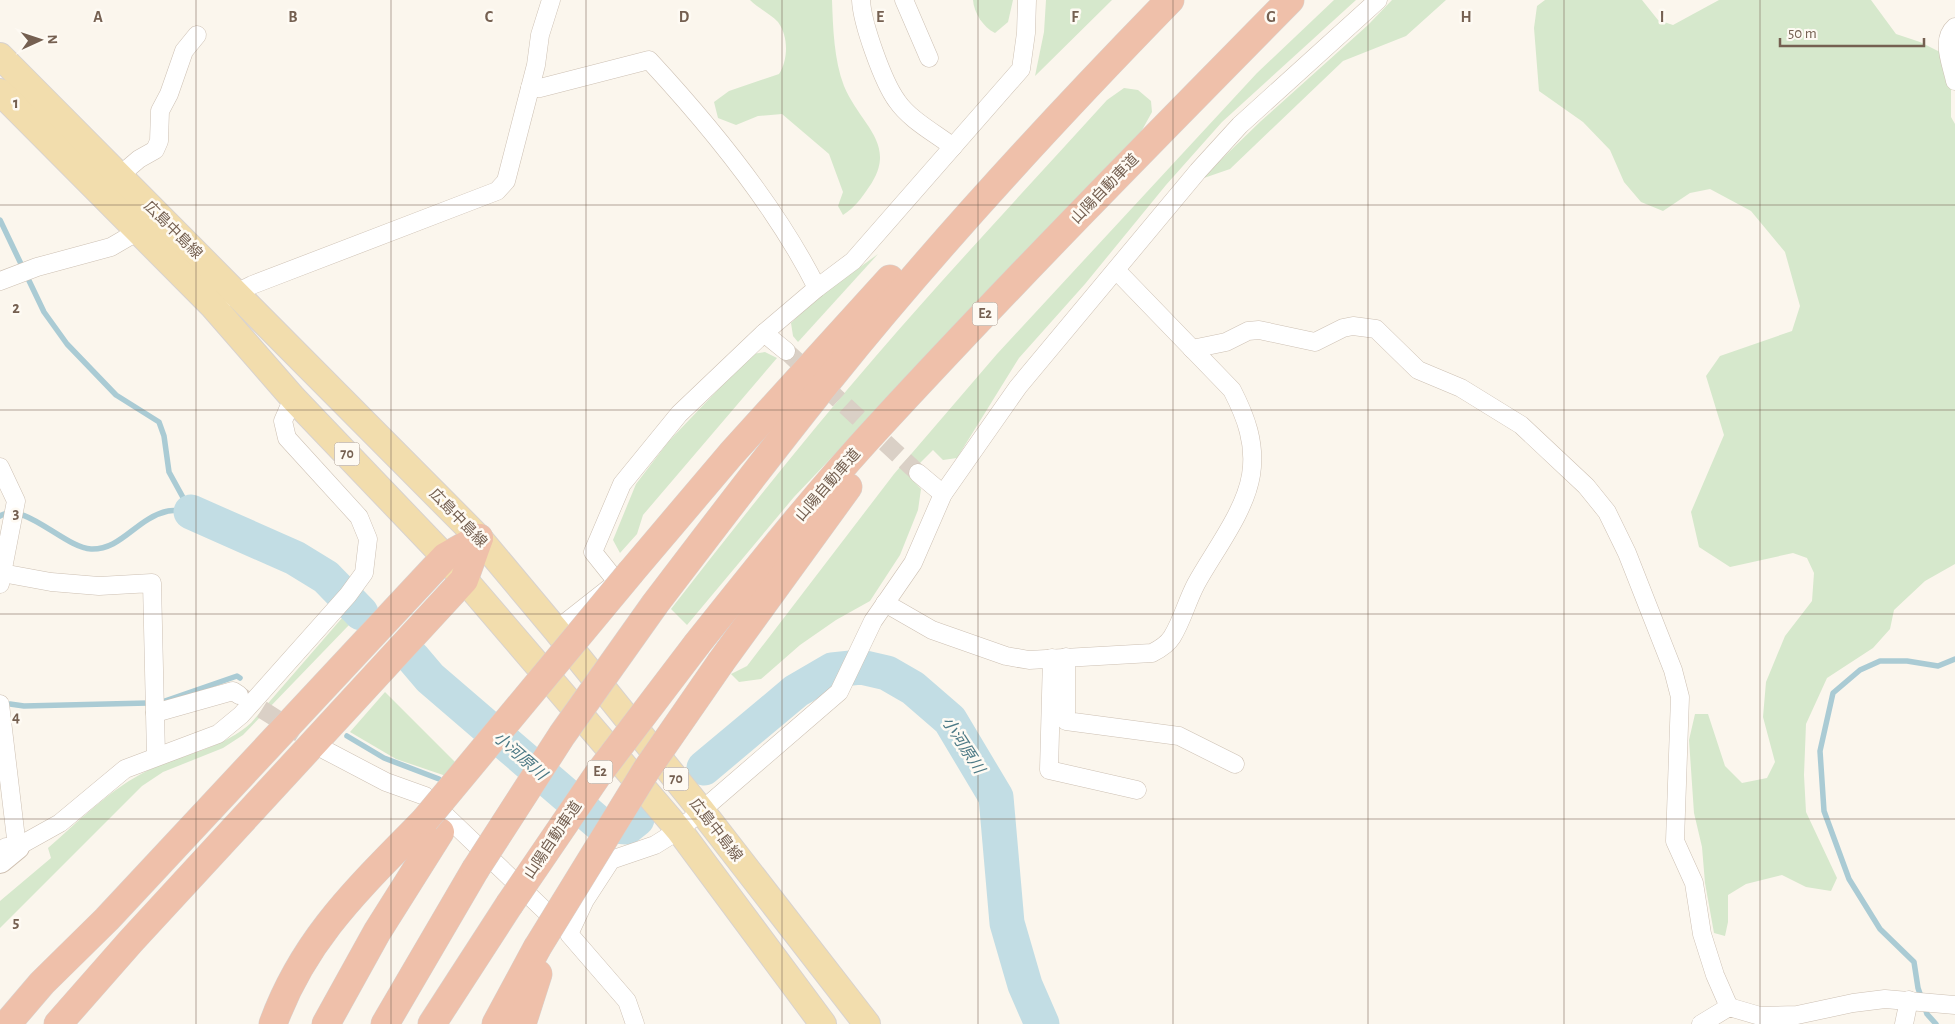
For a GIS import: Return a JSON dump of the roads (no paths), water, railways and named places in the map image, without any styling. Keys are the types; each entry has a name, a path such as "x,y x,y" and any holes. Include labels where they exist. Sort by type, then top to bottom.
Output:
{"highway":[{"path":"385,1024 475,870 562,735 655,604 837,369 947,239 1102,69 1170,0"},
{"name":"山陽自動車道","path":"432,1024 509,905 599,773 697,644 778,543 880,425 1139,154 1290,0"},
{"path":"326,1024 433,826 558,661 731,454 998,162 1102,69"},
{"path":"496,1024 541,952 579,878 647,769 721,662 840,497 995,304"},
{"path":"7,1024 42,983 107,919 445,557 479,538"},
{"path":"58,1024 131,941 464,580 479,538"},
{"path":"272,1024 295,974 317,938 340,909 433,826"},
{"path":"522,1024 541,952"}],"main road":[{"name":"広島中島線","path":"0,56 119,176 149,224 212,305 293,398 445,557 679,830 823,1024"},
{"name":"広島中島線","path":"0,92 149,224 235,293 479,538 701,810 867,1024"}],"street":[{"path":"212,305 235,293 497,191 506,181 530,88 540,35 551,0"},
{"path":"861,0 862,14 889,88 898,102 913,117 953,147"},
{"path":"904,0 929,58"},
{"path":"556,630 617,582 593,552 622,484 679,414 764,333 817,288 853,261 1021,69 1026,33 1026,0"},
{"path":"569,934 585,900 611,860 655,845 679,830 839,692 873,621 913,563 943,494 1018,387 1117,271 1198,171 1240,125 1378,0"},
{"path":"1955,27 1951,31 1947,42 1955,81"},
{"path":"119,176 155,150 159,140 160,111 184,50 197,35"},
{"path":"530,88 540,88 649,60 692,106 738,166 806,265 817,288"},
{"path":"0,281 37,267 111,247 149,224"},
{"path":"885,603 932,630 1006,656 1029,660 1152,653 1164,647 1173,636 1195,586 1246,496 1251,473 1251,440 1244,413 1232,390 1117,271"},
{"path":"1192,349 1226,342 1248,331 1259,330 1314,342 1343,328 1353,326 1376,329 1418,370 1461,388 1521,425 1586,486 1607,512 1627,552 1673,670 1680,696 1675,842 1694,883 1702,934 1715,975 1729,1007"},
{"path":"764,333 786,351"},
{"path":"0,704 6,852 60,823 126,769 218,734 241,715 364,573 368,539 359,516 287,438 282,421 293,398"},
{"path":"0,467 16,500 1,579 99,586 152,583 156,756"},
{"path":"918,473 943,494"},
{"path":"1059,657 1066,721 1179,736 1235,764"},
{"path":"1059,657 1050,770 1137,790"},
{"path":"155,712 233,691 239,695"},
{"path":"325,750 386,782 425,796 569,934 627,1000 635,1024"},
{"path":"1701,1024 1729,1007 1760,1016 1798,1015 1853,1003 1885,999 1955,1005"},
{"path":"1904,1024 1909,1000"}],"waterway":[{"path":"0,220 44,312 67,344 116,395 159,422 164,436 169,472 191,512"},
{"path":"0,516 9,513 20,514 81,547 91,549 102,548 112,544 157,515 171,510 191,512"},
{"name":"小河原川","path":"191,512 295,558 326,577 361,613"},
{"name":"小河原川","path":"413,658 430,678 601,825 627,827 637,819"},
{"path":"1936,1024 1927,1014 1918,988 1914,962 1880,929 1849,879 1824,811 1820,751 1833,693 1860,670 1880,661 1907,661 1938,666 1955,659"},
{"name":"小河原川","path":"704,768 796,691 832,670 861,667 887,673 913,688 950,720 996,797 1007,923 1025,985 1042,1024"},
{"path":"159,703 237,676 240,678"},
{"path":"10,704 24,706 148,703"},
{"path":"347,736 384,758 439,779"}],"tunnel":[{"path":"786,351 918,473"},
{"path":"239,695 323,748"}]}
